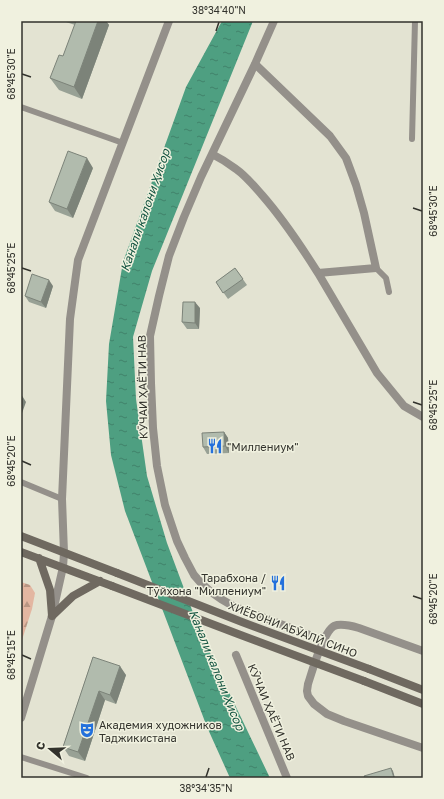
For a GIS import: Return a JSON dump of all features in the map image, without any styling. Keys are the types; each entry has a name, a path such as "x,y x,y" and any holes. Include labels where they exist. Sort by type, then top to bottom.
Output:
{"main road":[{"name":"ХИЁБОНИ АБӮАЛӢ СИНО","path":"21,536 242,622 423,690"},
{"path":"21,552 423,704"},
{"path":"39,558 50,590 52,616"},
{"path":"52,616 73,596 100,581"}],"street":[{"path":"21,718 52,616 63,567 64,552 62,499 70,319 78,260 169,21"},
{"name":"КӮЧАИ ҲАЁТИ НАВ","path":"274,21 212,154 184,217 169,256 150,336 153,428 160,486 165,505 185,558 194,575 211,592 233,606 323,640"},
{"path":"255,64 330,136 346,158 356,184 376,268 318,273"},
{"path":"212,154 236,169 272,206 303,248 377,373 404,406 423,417"},
{"path":"423,651 351,625 334,626 328,631 323,640 307,691 308,696 314,704 327,714 423,748"},
{"name":"КӮЧАИ ҲАЁТИ НАВ","path":"236,655 287,778"}],"lane":[{"path":"412,139 415,21"},
{"path":"21,107 123,143"},
{"path":"376,268 386,278 389,292"},
{"path":"21,482 62,499"},
{"path":"21,757 87,778"}],"green space":[{"path":"21,582 30,585 35,593 32,609 21,643"}],"water":[{"name":"Канали калони Ҳисор","path":"222,21 253,21 152,271 133,337 136,399 147,476 167,543 201,634 270,778 230,778 207,727 125,511 111,455 106,401 109,344 123,262 186,87"}],"building":[{"path":"76,21 98,21 74,87 50,78 59,55 63,56"},
{"path":"68,151 87,158 67,209 49,202"},
{"path":"235,268 243,279 223,293 216,282"},
{"path":"32,274 49,280 41,302 25,296"},
{"path":"183,302 195,302 195,323 182,322"},
{"path":"224,432 225,446 203,447 202,433"},
{"path":"93,657 120,666 110,695 99,691 78,752 63,747"},
{"path":"391,768 394,778 365,778 364,776"}],"place":[{"name":"\"Миллениум\"","path":"215,446"},
{"name":"Тарабхона / Тӯйхона \"Миллениум\"","path":"278,583"},
{"name":"Академия художников Таджикистана","path":"87,730"}]}
